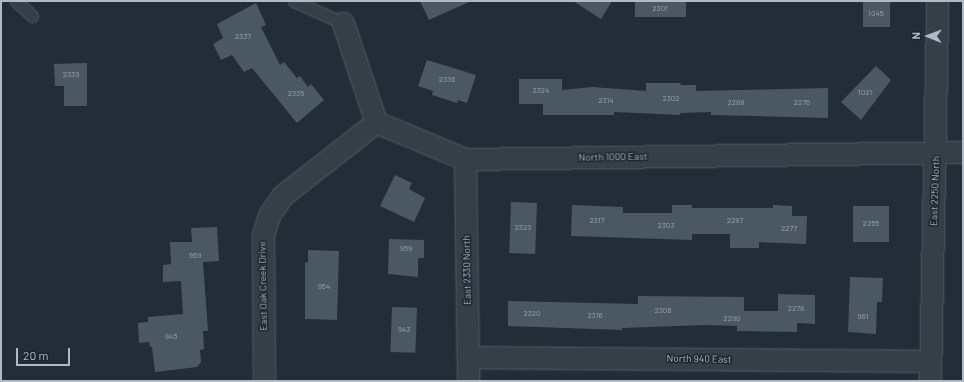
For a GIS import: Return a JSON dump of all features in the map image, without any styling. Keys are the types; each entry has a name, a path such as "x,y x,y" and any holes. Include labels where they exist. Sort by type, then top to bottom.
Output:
{"street":[{"name":"East 2250 North","path":"930,371 936,152 937,1"},
{"path":"343,22 376,122"},
{"name":"North 1000 East","path":"376,122 464,159 963,152"},
{"name":"East Oak Creek Drive","path":"264,381 262,235 269,215 283,195 376,122"},
{"name":"East 2330 North","path":"464,159 469,357 468,381"},
{"name":"North 940 East","path":"469,357 930,371"}],"lane":[{"path":"16,1 32,16"},
{"path":"294,1 343,22"}],"building":[{"path":"420,1 471,1 429,20"},
{"path":"573,1 612,1 601,19"},
{"path":"635,1 686,1 686,17 635,17"},
{"path":"863,1 890,1 890,27 863,27"},
{"path":"256,3 266,25 261,27 280,65 284,62 297,78 300,76 308,87 311,84 324,100 297,123 252,68 244,72 232,55 221,60 213,44 223,38 217,24"},
{"path":"427,60 476,75 467,103 458,100 457,103 432,95 433,91 418,86"},
{"path":"87,63 87,106 64,106 64,86 55,86 54,64"},
{"path":"876,66 891,80 861,120 841,102"},
{"path":"519,79 562,79 562,90 592,87 646,91 646,83 681,83 680,85 696,85 696,91 828,88 828,118 711,115 711,112 680,113 680,115 614,112 614,115 543,115 543,104 519,104"},
{"path":"395,175 412,183 409,189 425,198 414,222 380,206"},
{"path":"511,202 537,203 535,254 509,253"},
{"path":"572,205 623,207 623,213 672,213 672,205 692,205 692,208 773,208 773,205 792,206 792,216 807,216 806,244 759,242 759,248 730,248 730,234 692,234 692,240 571,236"},
{"path":"853,206 889,206 889,242 853,242"},
{"path":"217,227 219,261 203,262 208,331 203,331 204,349 200,350 201,362 197,367 155,372 152,347 150,347 149,342 139,343 138,323 148,322 148,317 183,314 181,281 163,282 163,265 171,264 170,242 192,242 191,228"},
{"path":"389,239 424,240 424,258 418,258 418,277 388,274"},
{"path":"308,250 339,251 337,320 305,319 305,262 308,263"},
{"path":"850,277 883,278 882,302 877,302 876,334 848,332"},
{"path":"778,294 815,295 815,324 797,323 797,332 737,331 737,326 705,325 622,328 622,330 508,326 508,301 638,304 638,296 744,297 744,311 778,311"},
{"path":"392,307 417,308 415,353 390,352"}]}
